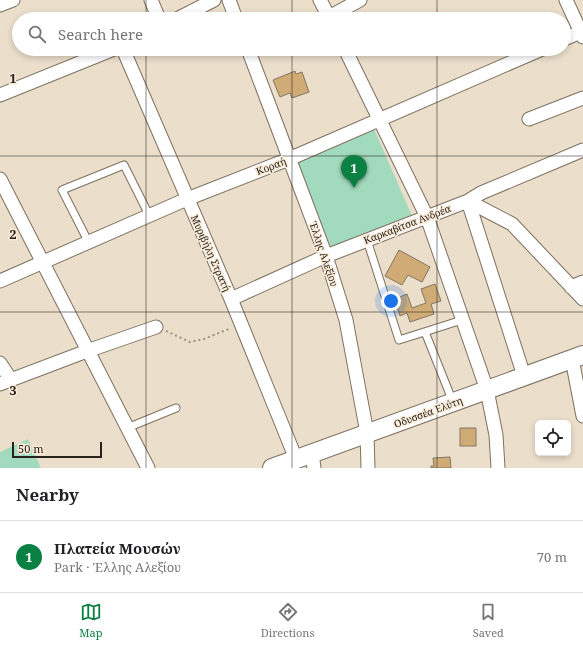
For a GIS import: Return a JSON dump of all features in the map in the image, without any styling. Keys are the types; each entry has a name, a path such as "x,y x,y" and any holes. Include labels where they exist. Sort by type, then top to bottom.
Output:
{"street":[{"path":"0,4 13,0"},
{"path":"151,0 156,12"},
{"path":"191,12 214,0"},
{"path":"229,0 233,12"},
{"path":"320,0 326,12"},
{"path":"339,12 360,0"},
{"path":"566,0 582,33 571,37"},
{"path":"0,95 97,56"},
{"name":"Μυριβήλη Στρατή","path":"126,56 231,299 296,459"},
{"name":"Έλλης Αλεξίου","path":"251,56 326,256 346,320 367,433 368,468"},
{"path":"348,56 427,217 487,390 496,435 498,468"},
{"name":"Κοραή","path":"0,281 149,215 289,159 526,56"},
{"path":"528,120 583,98"},
{"name":"Καρκαβίτσα Ανδρέα","path":"231,299 326,256 427,217 583,150"},
{"path":"0,180 148,468"},
{"path":"468,200 512,224 583,299"},
{"path":"468,200 524,376"},
{"path":"571,287 583,282"},
{"path":"0,363 6,382 156,326"},
{"path":"578,357 583,416"},
{"name":"Οδυσσέα Ελύτη","path":"272,468 296,459 313,461 367,433 578,357"}],"lane":[{"path":"88,242 62,190 124,165 149,215"},
{"path":"367,240 399,340 462,320"},
{"path":"425,332 453,402"},
{"path":"127,428 176,408"}],"path":[{"path":"156,326 190,342 204,339 240,324"}],"green space":[{"path":"374,129 412,216 331,248 297,160"},
{"path":"28,439 41,468 0,468 0,452"}],"building":[{"path":"295,71 296,74 302,72 309,92 292,98 290,93 280,97 273,80"},
{"path":"399,250 430,267 422,282 408,275 402,285 385,276"},
{"path":"435,284 441,301 431,304 434,314 410,322 407,313 400,316 395,299 407,294 412,308 426,303 421,289"},
{"path":"460,428 476,428 476,446 460,446"},
{"path":"450,457 451,468 431,468 431,466 434,466 433,458"}],"place":[{"name":"Πλατεία Μουσών","path":"354,188"}]}
